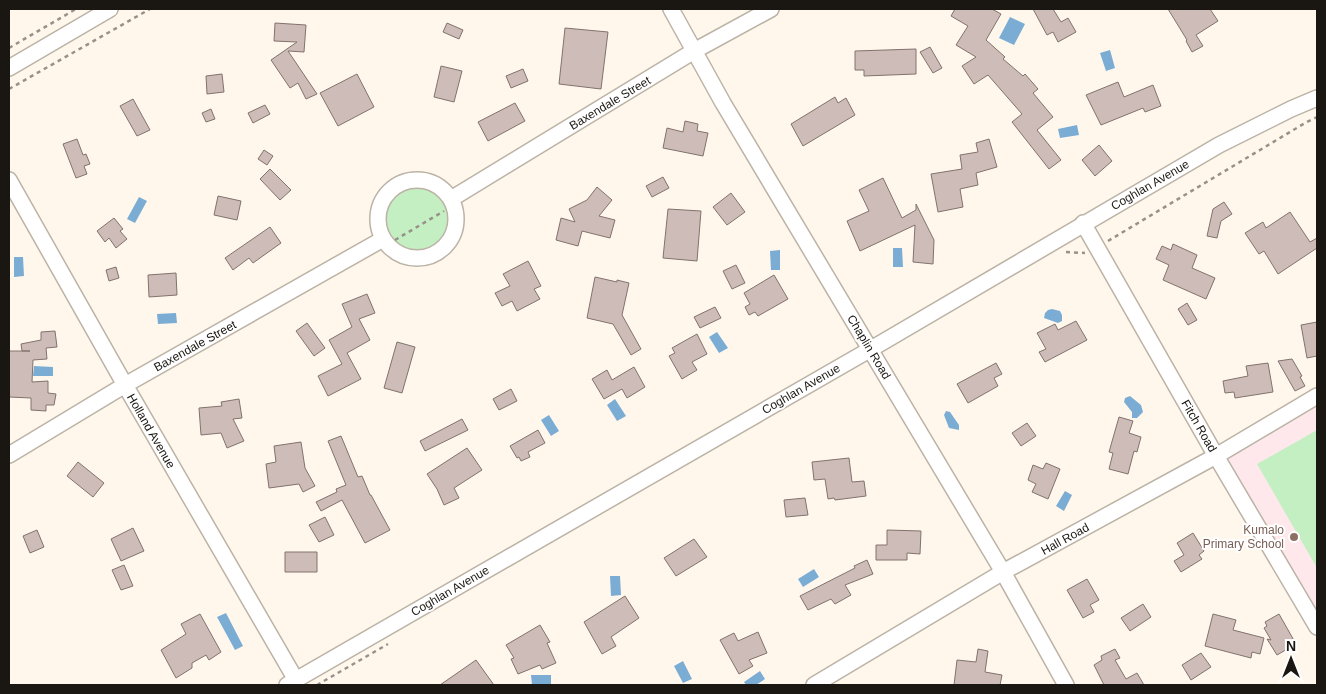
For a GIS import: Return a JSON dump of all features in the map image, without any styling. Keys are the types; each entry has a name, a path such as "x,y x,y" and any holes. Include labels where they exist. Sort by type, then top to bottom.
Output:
{"street":[{"path":"9,68 110,9"},
{"name":"Chaplin Road","path":"671,9 728,111 1003,572 1066,685"},
{"name":"Baxendale Street","path":"452,202 694,51 770,9"},
{"name":"Coghlan Avenue","path":"292,683 871,349 1219,145 1317,98"},
{"name":"Holland Avenue","path":"9,180 292,683"},
{"path":"411,180 427,181 440,188 452,202 456,214 455,229 448,243 437,253 422,258 407,257 393,251 385,242 378,225 378,210 385,196 397,185 411,180"},
{"name":"Fitch Road","path":"1083,223 1216,456 1317,627"},
{"name":"Baxendale Street","path":"9,455 125,385 385,242"},
{"name":"Hall Road","path":"814,685 1003,572 1216,456 1317,396"}],"path":[{"path":"9,48 76,9"},
{"path":"9,89 150,9"},
{"path":"1058,256 1066,251 1085,253 1097,247 1317,117"},
{"path":"385,242 452,202"},
{"path":"317,685 395,640"}],"shaded area":[{"name":"Kumalo Primary School","path":"1317,401 1317,617 1222,457"}],"green space":[{"path":"417,180 432,183 449,197 453,204 456,219 453,234 439,251 432,255 417,258 402,255 385,241 381,234 378,219 381,204 395,187 402,183"},
{"path":"1317,430 1317,568 1257,464"}],"water":[{"path":"1010,17 1025,24 1014,45 999,38"},
{"path":"1110,50 1115,68 1106,71 1100,53"},
{"path":"1077,125 1079,135 1060,138 1058,129"},
{"path":"139,197 147,201 135,223 127,219"},
{"path":"893,248 902,248 903,267 893,267"},
{"path":"780,250 780,270 771,270 770,251"},
{"path":"14,257 23,257 24,276 14,277"},
{"path":"1052,309 1060,311 1062,321 1058,323 1044,318 1045,313"},
{"path":"176,313 177,323 158,324 157,314"},
{"path":"717,332 728,348 719,353 709,337"},
{"path":"34,366 53,367 53,376 33,376"},
{"path":"1130,396 1141,405 1143,412 1137,418 1132,418 1132,412 1124,402 1125,398"},
{"path":"615,399 626,416 617,421 607,405"},
{"path":"946,411 950,412 959,425 959,430 949,428 944,415"},
{"path":"549,415 559,431 551,436 541,420"},
{"path":"1065,491 1072,495 1064,511 1056,506"},
{"path":"814,569 819,577 803,587 798,579"},
{"path":"610,576 620,576 621,595 611,596"},
{"path":"226,613 243,646 235,650 217,617"},
{"path":"683,661 692,679 683,683 674,666"},
{"path":"760,671 765,679 756,685 746,685 744,682"},
{"path":"531,675 551,675 551,685 532,685"}],"building":[{"path":"955,9 992,9 1001,14 986,40 1005,57 1003,59 1023,76 1025,74 1038,89 1033,93 1053,117 1037,130 1061,160 1049,169 1012,122 1022,114 988,75 974,84 962,66 976,57 956,45 968,26 951,16"},
{"path":"1033,9 1053,9 1061,22 1068,18 1076,32 1058,42 1053,32 1047,35"},
{"path":"1168,9 1210,9 1218,21 1196,35 1203,46 1192,52"},
{"path":"275,23 306,25 304,52 288,51 317,94 306,99 298,83 290,88 271,60 297,42 274,41"},
{"path":"447,23 463,30 459,39 443,32"},
{"path":"565,28 608,32 601,89 559,84"},
{"path":"930,47 942,68 933,73 920,52"},
{"path":"916,49 916,74 864,76 864,70 855,70 855,51"},
{"path":"441,66 462,71 454,102 434,97"},
{"path":"523,69 528,81 511,88 506,76"},
{"path":"222,74 224,92 207,94 206,76"},
{"path":"357,74 374,107 338,126 320,93"},
{"path":"1118,82 1124,97 1153,85 1161,106 1145,112 1143,108 1101,125 1086,95"},
{"path":"835,97 838,103 846,98 855,115 803,146 791,124"},
{"path":"133,99 150,130 137,136 120,106"},
{"path":"515,103 525,121 488,141 478,122"},
{"path":"265,105 270,114 253,123 248,113"},
{"path":"211,109 215,119 206,122 202,113"},
{"path":"685,121 698,124 697,131 708,133 703,156 663,148 667,128 683,132"},
{"path":"77,139 83,155 86,154 90,164 84,166 87,174 76,178 63,144"},
{"path":"989,139 997,167 976,173 978,185 960,189 963,207 938,212 931,174 962,169 960,155 978,152 976,143"},
{"path":"1099,145 1112,161 1095,176 1082,160"},
{"path":"264,150 273,156 267,165 258,159"},
{"path":"270,169 291,190 280,200 260,179"},
{"path":"663,177 669,188 652,197 646,186"},
{"path":"883,178 902,218 916,210 916,204 934,240 933,264 913,262 915,225 860,251 847,221 869,211 859,190"},
{"path":"597,187 612,200 599,216 615,220 610,238 582,231 578,246 556,240 561,218 575,222 569,209 587,200"},
{"path":"731,193 745,212 727,225 713,207"},
{"path":"218,196 241,201 237,220 214,215"},
{"path":"1224,202 1232,214 1221,221 1217,238 1207,236 1213,209"},
{"path":"668,209 701,211 697,261 663,258"},
{"path":"1290,212 1310,242 1317,238 1317,248 1278,274 1264,251 1259,254 1245,233 1263,222 1266,228"},
{"path":"114,218 123,229 120,231 127,239 116,248 109,238 105,242 97,231"},
{"path":"270,227 281,243 253,263 249,258 233,270 225,258"},
{"path":"1173,244 1197,255 1192,268 1215,278 1206,299 1163,280 1169,265 1156,259 1162,246 1171,250"},
{"path":"528,261 541,286 534,289 540,299 517,311 512,301 502,306 495,293 510,286 503,274"},
{"path":"736,265 745,283 732,289 723,271"},
{"path":"116,267 119,278 109,281 106,270"},
{"path":"176,273 177,295 149,297 148,275"},
{"path":"774,275 788,299 758,316 755,312 749,315 745,307 750,304 744,293"},
{"path":"595,277 629,283 622,315 641,349 631,355 613,324 587,318"},
{"path":"367,294 375,313 359,319 370,340 347,353 361,379 328,396 318,376 342,364 329,340 352,327 342,304"},
{"path":"1187,303 1197,320 1188,325 1178,309"},
{"path":"715,307 721,318 700,328 694,317"},
{"path":"1076,321 1087,340 1045,362 1039,352 1046,349 1037,333 1055,324 1058,330"},
{"path":"1317,322 1317,356 1307,358 1301,325"},
{"path":"307,323 325,348 314,356 296,331"},
{"path":"55,331 57,347 46,348 47,359 33,360 32,382 48,381 48,393 56,394 54,405 46,405 46,411 31,410 31,398 9,397 9,351 22,351 21,344 41,340 41,332"},
{"path":"697,334 707,354 692,362 697,370 682,379 669,356 675,353 672,348"},
{"path":"397,342 415,347 402,393 384,388"},
{"path":"1292,359 1302,376 1300,377 1305,386 1295,391 1278,361"},
{"path":"996,363 1002,374 994,378 998,386 968,403 957,384"},
{"path":"1268,363 1273,392 1235,398 1234,392 1225,393 1223,381 1248,376 1246,366"},
{"path":"634,367 645,387 627,398 622,389 604,399 592,379 607,370 612,380"},
{"path":"511,389 517,401 499,410 493,399"},
{"path":"239,399 242,418 233,419 244,441 227,448 221,433 201,435 199,408 222,406 221,402"},
{"path":"1119,417 1133,421 1129,433 1141,437 1137,452 1134,451 1128,474 1109,469 1113,453 1109,452"},
{"path":"462,419 468,430 425,451 420,441"},
{"path":"1027,423 1036,436 1021,446 1012,433"},
{"path":"538,430 545,443 528,452 530,457 521,461 510,446"},
{"path":"341,436 358,477 362,476 370,495 390,530 365,543 342,500 321,511 316,502 337,492 336,489 346,485 328,441"},
{"path":"301,442 305,468 315,486 303,492 299,484 269,488 266,464 276,462 274,446"},
{"path":"467,448 482,470 454,488 459,498 444,505 437,489 427,474"},
{"path":"849,458 852,482 864,481 866,496 835,500 834,498 828,499 825,479 814,480 812,462"},
{"path":"78,462 104,483 93,497 67,476"},
{"path":"1046,463 1060,469 1048,499 1032,492 1036,484 1028,480 1033,465 1043,469"},
{"path":"805,498 808,515 786,517 784,500"},
{"path":"325,517 334,535 319,542 309,525"},
{"path":"133,528 144,551 121,561 111,539"},
{"path":"37,530 44,547 30,553 23,536"},
{"path":"887,530 921,531 920,554 907,553 907,560 876,560 876,545 887,545"},
{"path":"1193,533 1204,551 1199,555 1202,559 1181,572 1174,561 1184,555 1177,543"},
{"path":"694,539 707,557 676,576 664,558"},
{"path":"285,552 317,552 317,572 285,572"},
{"path":"867,560 873,574 845,585 851,595 835,604 831,599 808,610 800,596"},
{"path":"124,565 133,586 121,590 112,570"},
{"path":"1087,579 1099,600 1090,605 1094,612 1083,618 1067,590"},
{"path":"625,596 639,618 611,637 616,646 602,654 584,622"},
{"path":"1143,604 1151,617 1130,631 1121,618"},
{"path":"200,614 221,652 209,660 206,655 192,663 192,668 176,678 161,650 186,634 181,624"},
{"path":"1213,614 1236,620 1233,630 1264,638 1260,654 1252,652 1251,658 1205,646"},
{"path":"1279,614 1296,644 1277,655 1267,639 1271,640 1264,628 1267,626 1265,622"},
{"path":"540,625 550,642 547,643 556,663 542,669 540,665 518,674 511,659 514,658 506,645"},
{"path":"758,632 767,653 749,660 753,666 739,674 720,640 734,633 738,641"},
{"path":"978,649 988,651 985,672 1002,675 1000,685 954,685 957,660 976,662"},
{"path":"1115,649 1120,658 1115,660 1126,679 1137,673 1144,685 1104,685 1094,665 1102,660 1101,656"},
{"path":"1201,653 1211,667 1191,680 1182,665"},
{"path":"476,660 494,685 440,685"}],"place":[{"name":"Kumalo Primary School","path":"1294,537"}]}
